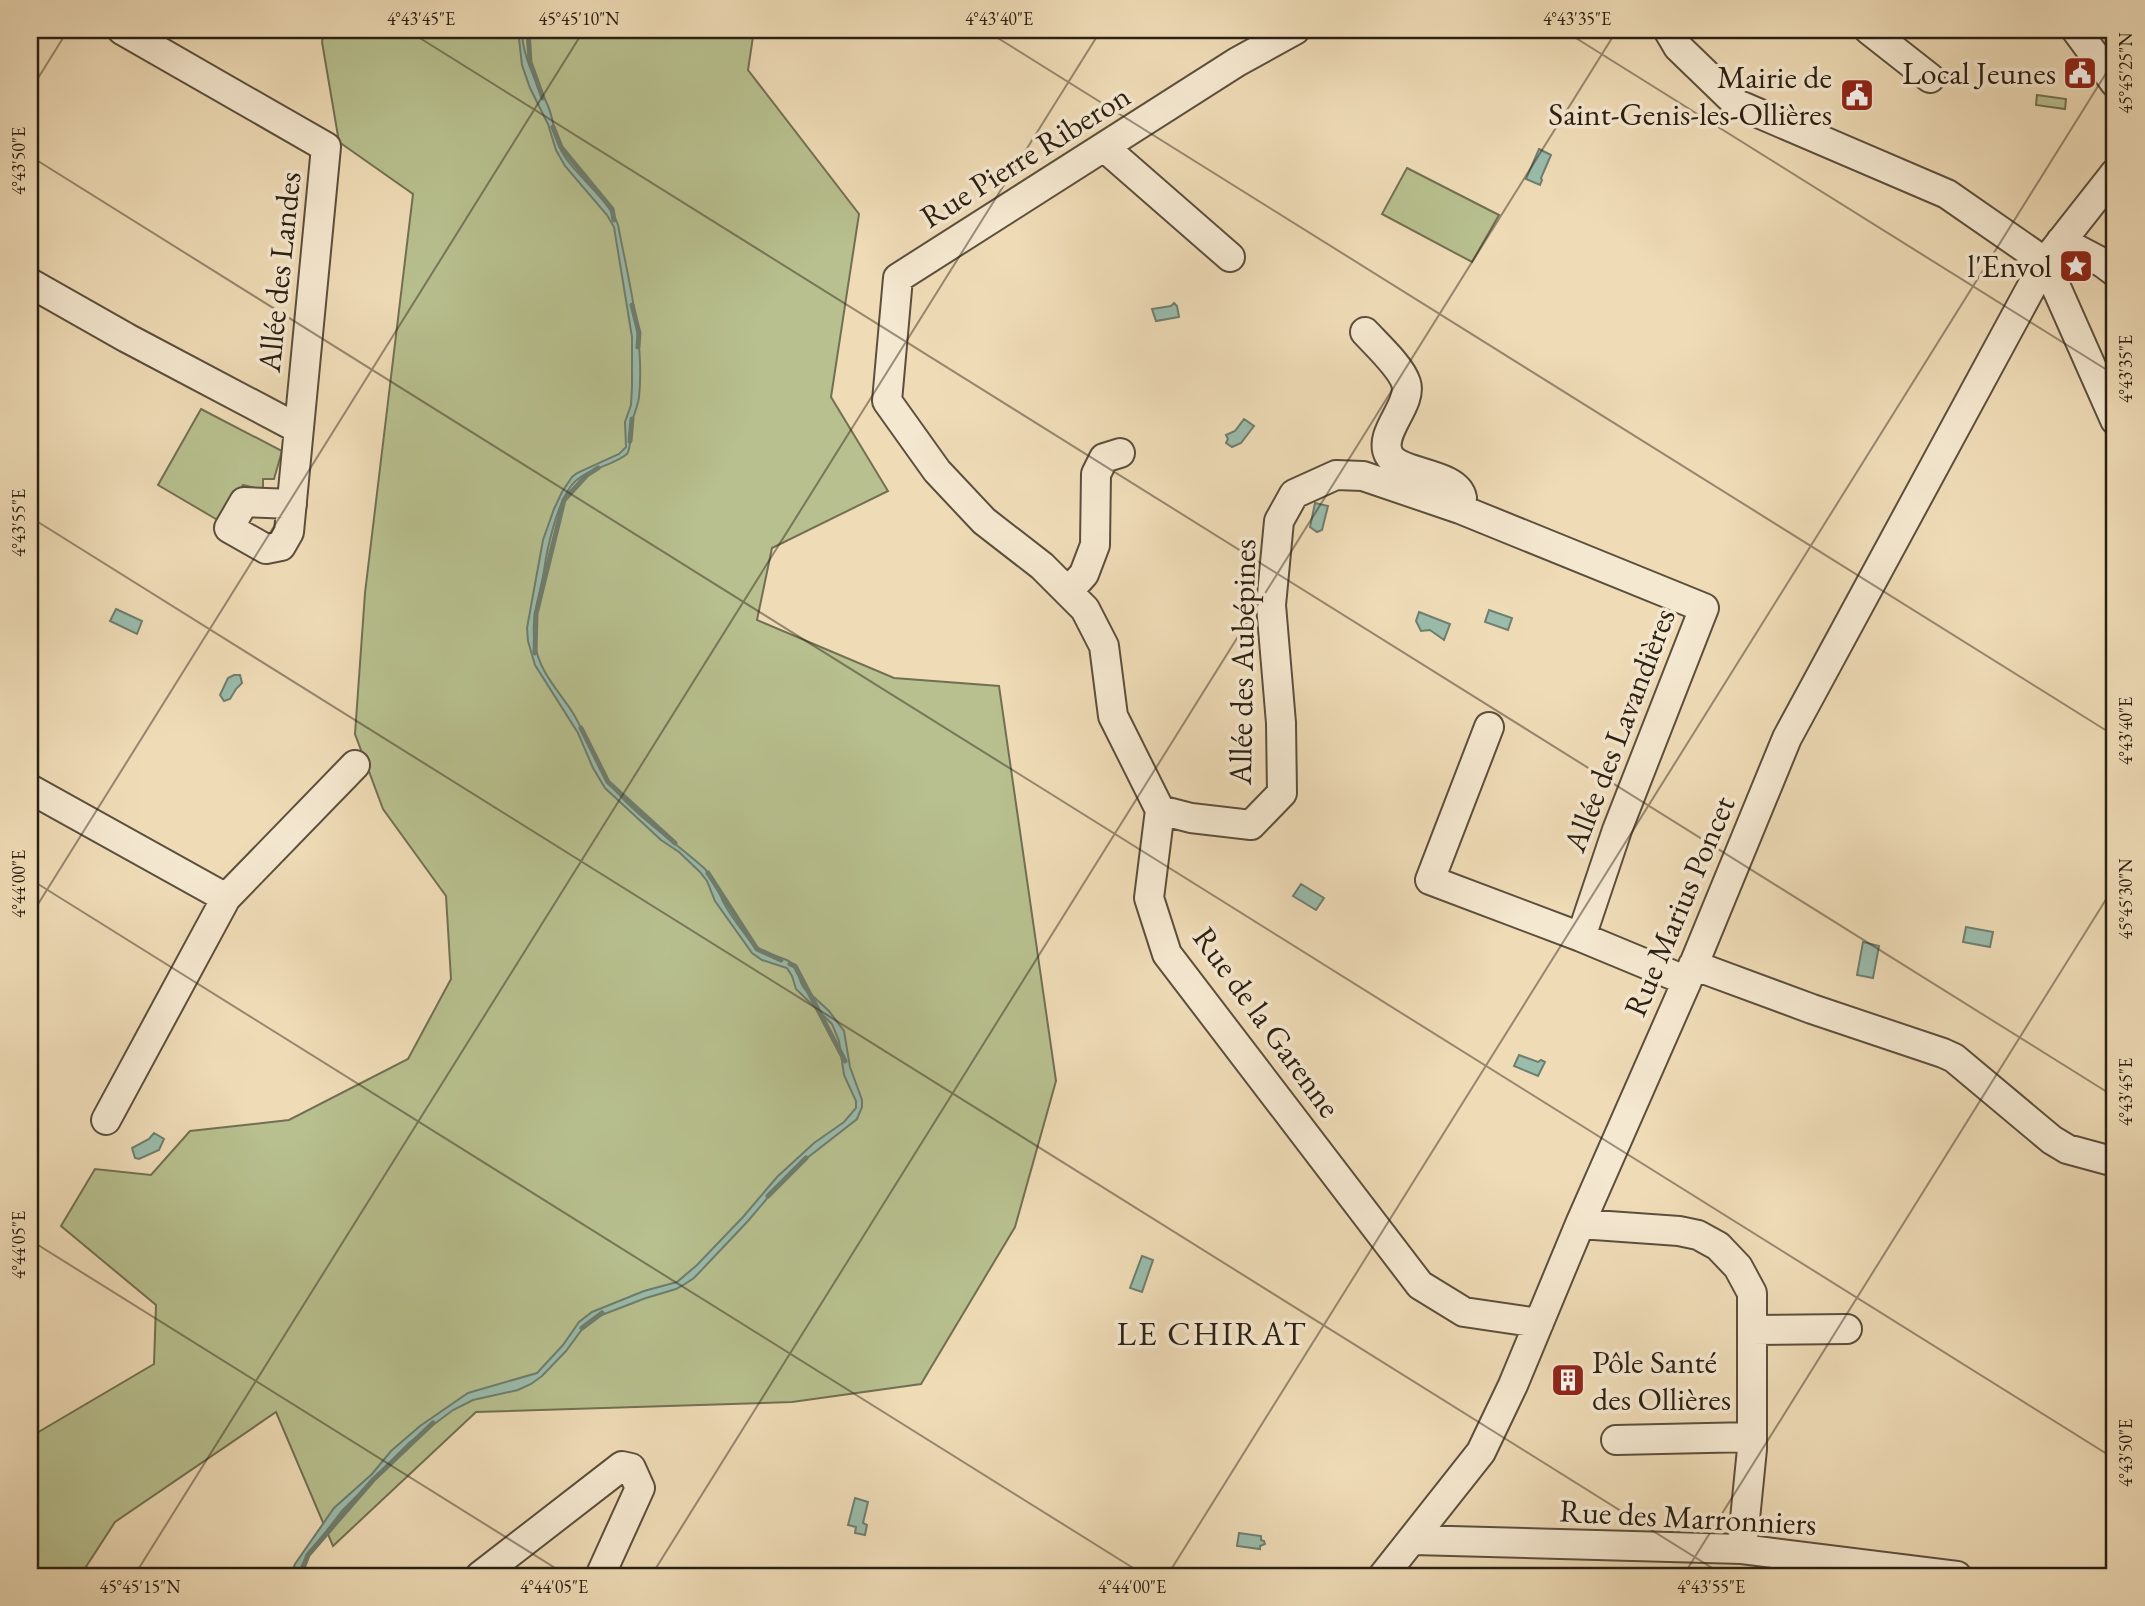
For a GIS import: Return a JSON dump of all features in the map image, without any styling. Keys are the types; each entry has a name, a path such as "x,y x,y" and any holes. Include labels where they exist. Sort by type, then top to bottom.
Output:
{"street":[{"name":"Allée des Landes","path":"122,30 326,147 292,504"},
{"name":"Rue Pierre Riberon","path":"1068,592 1042,566 984,521 937,471 887,401 898,278 1237,62 1295,30"},
{"path":"1668,30 1678,47 1737,104 1947,194 2053,251 2103,263 2115,272"},
{"path":"1869,30 1930,78"},
{"path":"2076,30 2115,83"},
{"path":"1104,147 1230,257"},
{"name":"Rue Marius Poncet","path":"1383,1576 1481,1452 1513,1385 1690,973 1787,738 2053,251 2115,173"},
{"path":"2053,251 2115,418"},
{"name":"Allée des Landes","path":"30,283 299,429"},
{"path":"1365,332 1407,385 1406,395 1388,437 1387,452 1394,463 1445,481 1456,489 1462,497 1461,509"},
{"path":"1120,453 1104,458 1096,474 1095,545 1084,574 1068,592 1085,609 1104,646 1113,716 1160,810"},
{"name":"Allée des Aubépines","path":"1160,810 1191,818 1251,825 1282,793 1281,723 1271,605 1279,521 1293,494 1336,475 1363,476 1461,509"},
{"name":"Allée des Lavandières","path":"1461,509 1704,608 1618,830 1581,937"},
{"path":"1489,727 1430,880 1581,937 1943,1053 1954,1058 2052,1140 2067,1149 2115,1162"},
{"path":"106,1120 226,898 355,765"},
{"path":"30,789 226,898"},
{"name":"Rue de la Garenne","path":"1160,810 1150,898 1167,954 1420,1285 1464,1312 1539,1323"},
{"path":"1580,1224 1679,1231 1698,1235 1718,1246 1738,1267 1752,1293 1752,1437 1742,1549"},
{"path":"1752,1330 1847,1329"},
{"path":"1616,1440 1752,1437"},
{"path":"480,1576 622,1466 631,1468 640,1488 600,1576"},
{"name":"Rue des Marronniers","path":"1413,1540 1742,1549 1957,1576"}],"green space":[{"path":"324,30 754,30 748,70 859,214 831,397 888,491 772,548 757,620 894,678 999,686 1056,1081 1015,1227 921,1384 792,1402 476,1412 333,1546 276,1412 115,1522 80,1576 30,1576 30,1437 154,1364 156,1305 61,1226 95,1169 151,1175 190,1131 289,1120 408,1059 451,979 446,896 383,809 355,734 365,593 413,194 339,142 322,42"},
{"path":"2037,95 2066,99 2065,109 2036,105"},
{"path":"1407,168 1499,215 1472,262 1382,214"},
{"path":"201,409 282,451 274,479 263,479 263,490 243,485 221,522 158,485"}],"shaded area":[{"path":"518,30 522,30 527,60 548,106 561,151 608,207 618,225 635,310 640,354 639,397 627,454 576,480 566,494 557,515 535,617 537,654 545,672 573,713 610,784 643,817 705,869 730,914 751,942 761,951 793,964 804,988 829,1011 844,1031 850,1067 862,1107 857,1119 802,1162 694,1278 676,1289 594,1318 586,1324 566,1351 531,1384 518,1390 473,1400 453,1410 409,1443 342,1511 308,1555 296,1576 290,1576 295,1564 334,1508 420,1426 468,1393 537,1373 563,1345 579,1322 592,1312 644,1291 677,1282 743,1217 777,1177 814,1143 844,1122 856,1108 856,1101 844,1075 839,1041 832,1024 796,989 787,968 762,960 752,953 715,901 700,872 605,788 578,733 535,665 527,628 543,540 554,509 572,477 619,454 626,447 625,422 631,405 632,337 614,227 565,166 556,150 548,124 522,65"},
{"path":"1539,149 1551,155 1540,185 1526,179"},
{"path":"1174,303 1179,317 1156,321 1152,309 1171,306"},
{"path":"1244,419 1254,426 1241,443 1232,447 1226,443 1226,435 1235,431"},
{"path":"1315,503 1328,506 1322,530 1317,532 1310,527"},
{"path":"116,609 142,621 137,634 110,621"},
{"path":"1489,610 1512,618 1508,630 1485,622"},
{"path":"1419,612 1450,624 1444,640 1430,630 1421,631 1416,621"},
{"path":"240,675 242,683 230,699 224,701 220,695 228,678"},
{"path":"1301,884 1324,898 1316,910 1293,896"},
{"path":"1966,927 1993,932 1990,947 1963,942"},
{"path":"1863,942 1879,946 1873,978 1857,975"},
{"path":"1519,1055 1545,1062 1538,1076 1514,1066"},
{"path":"154,1133 164,1139 159,1150 139,1159 135,1158 132,1148 149,1139"},
{"path":"1142,1256 1153,1260 1142,1292 1130,1288"},
{"path":"855,1498 868,1502 863,1523 867,1525 865,1535 855,1533 856,1527 848,1525"},
{"path":"1239,1533 1261,1536 1265,1544 1260,1546 1260,1549 1237,1546"}],"waterway":[{"path":"528,30 530,62 543,98"},
{"path":"553,127 561,147 612,209 614,220"},
{"path":"632,305 639,333 638,347"},
{"path":"630,441 632,419"},
{"path":"535,653 536,614 564,500 587,475 598,468"},
{"path":"581,728 608,782 675,843"},
{"path":"708,873 757,949 781,960"},
{"path":"790,964 795,966 845,1061"},
{"path":"768,1196 806,1158"},
{"path":"582,1328 602,1313"},
{"path":"300,1576 308,1555 373,1480 433,1423"}],"place":[{"name":"Local Jeunes","path":"2080,73"},
{"name":"Mairie de Saint-Genis-les-Ollières","path":"1857,95"},
{"name":"l'Envol","path":"2076,266"},
{"name":"Pôle Santé des Ollières","path":"1568,1380"}],"district":[{"name":"LE CHIRAT","path":"1212,1333"}]}
